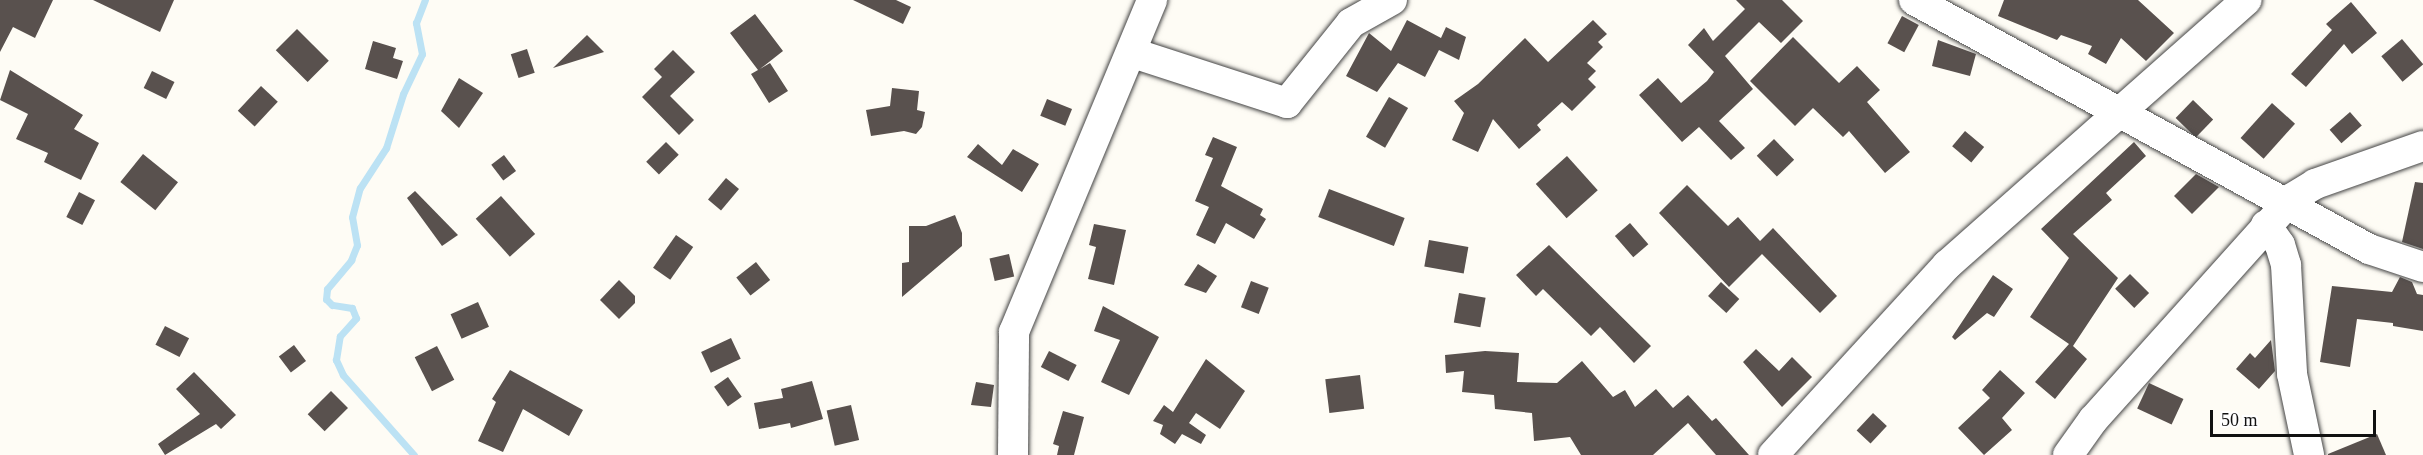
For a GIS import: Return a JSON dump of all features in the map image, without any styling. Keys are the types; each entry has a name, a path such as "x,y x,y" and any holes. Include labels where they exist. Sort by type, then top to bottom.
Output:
{"street":[{"path":"1013,455 1014,332 1133,53 1152,0"},
{"path":"1133,53 1287,103 1351,23 1392,0"},
{"path":"1914,0 2120,110 2276,215 2423,267"},
{"path":"1773,455 1947,265 2247,0"},
{"path":"2068,455 2093,420 2276,215 2315,184 2423,146"},
{"path":"2276,215 2280,245 2286,265 2292,374 2309,455"}],"building":[{"path":"0,0 53,0 35,38 13,27 0,52"},
{"path":"93,0 174,0 160,32"},
{"path":"853,0 896,0 911,7 903,24"},
{"path":"1736,0 1782,0 1803,21 1781,43 1759,22 1725,56 1753,89 1719,121 1745,148 1731,160 1699,127 1682,142 1639,95 1658,78 1681,103 1707,81 1714,72 1688,45 1704,28 1713,41 1745,9"},
{"path":"2004,0 2138,0 2174,33 2146,61 2121,38 2106,64 2088,54 2092,46 2061,35 2057,40 1998,16"},
{"path":"2351,2 2377,33 2352,54 2344,44 2306,87 2291,74 2332,30 2326,24"},
{"path":"755,14 783,51 760,69 770,63 788,91 769,103 751,74 758,70 730,33"},
{"path":"1902,16 1919,25 1904,52 1887,43"},
{"path":"1407,20 1441,38 1446,27 1466,37 1459,60 1439,50 1425,77 1398,63 1377,92 1346,76 1369,33 1391,51"},
{"path":"1593,20 1607,34 1598,42 1603,47 1587,63 1596,71 1588,79 1596,87 1572,111 1562,102 1537,125 1541,130 1519,149 1493,119 1478,152 1452,140 1464,113 1454,101 1478,84 1525,38 1548,62"},
{"path":"297,29 329,61 308,82 276,50"},
{"path":"587,35 604,52 553,68"},
{"path":"1793,37 1839,83 1857,66 1880,90 1867,102 1910,152 1885,173 1849,131 1843,137 1813,108 1795,126 1750,81"},
{"path":"2402,39 2423,64 2403,82 2381,56"},
{"path":"1938,40 1976,54 1970,76 1932,66"},
{"path":"373,41 396,48 393,58 403,61 397,79 365,69"},
{"path":"527,49 535,73 519,78 511,54"},
{"path":"673,50 695,72 670,96 694,120 679,135 642,97 662,77 654,69"},
{"path":"10,70 83,115 74,129 99,143 81,180 44,162 48,153 16,139 28,114 0,100"},
{"path":"152,71 174,82 166,99 144,88"},
{"path":"459,78 483,93 459,128 441,111"},
{"path":"261,86 278,102 255,127 238,111"},
{"path":"892,88 919,91 917,110 925,112 922,127 916,134 904,131 871,136 866,110 890,106"},
{"path":"1389,97 1408,108 1385,148 1366,137"},
{"path":"1047,99 1072,109 1065,126 1040,116"},
{"path":"2193,100 2213,119 2196,137 2176,118"},
{"path":"2272,103 2295,124 2264,159 2241,138"},
{"path":"2350,112 2362,126 2341,143 2330,130"},
{"path":"1965,131 1984,147 1971,162 1952,146"},
{"path":"1213,137 1237,147 1221,186 1263,209 1260,215 1266,219 1254,239 1226,223 1215,244 1196,235 1209,207 1195,201 1213,158 1205,155"},
{"path":"1774,139 1794,160 1777,177 1757,156"},
{"path":"666,142 679,155 659,175 646,162"},
{"path":"2134,142 2146,156 2106,193 2112,200 2073,234 2118,278 2073,346 2087,359 2055,399 2035,382 2069,344 2030,317 2069,258 2041,229"},
{"path":"978,144 1002,165 1013,149 1039,164 1022,192 967,157"},
{"path":"143,154 178,182 155,210 120,182"},
{"path":"504,155 516,171 503,181 491,165"},
{"path":"1567,156 1598,190 1567,218 1536,184"},
{"path":"2196,174 2219,187 2192,214 2174,196"},
{"path":"726,178 739,189 721,210 708,199"},
{"path":"2415,182 2423,183 2423,249 2402,242"},
{"path":"1687,185 1728,226 1738,217 1760,241 1773,228 1837,296 1820,313 1762,254 1729,287 1659,213"},
{"path":"1329,189 1405,218 1394,246 1318,217"},
{"path":"415,191 458,235 442,246 407,198"},
{"path":"79,192 95,200 82,225 66,217"},
{"path":"501,196 535,234 510,257 476,219"},
{"path":"955,215 962,233 962,246 902,297 902,263 909,262 909,226 926,226"},
{"path":"1630,223 1648,244 1633,257 1615,236"},
{"path":"1094,224 1126,230 1114,285 1088,279 1096,247 1089,245"},
{"path":"676,235 693,247 670,280 653,268"},
{"path":"1429,240 1468,247 1464,274 1424,267"},
{"path":"1549,245 1651,346 1634,363 1600,327 1591,336 1543,289 1536,296 1516,275"},
{"path":"1009,254 1014,276 995,281 990,258"},
{"path":"756,262 770,280 750,296 736,277"},
{"path":"1198,264 1217,276 1206,293 1184,285"},
{"path":"2130,274 2149,293 2134,308 2115,289"},
{"path":"1993,275 2013,289 1994,317 1987,313 1955,340 1952,337"},
{"path":"2400,277 2412,282 2417,294 2423,295 2423,331 2393,326 2393,323 2357,319 2350,367 2320,362 2332,286 2392,292"},
{"path":"619,280 635,296 635,303 619,319 600,300"},
{"path":"1251,281 1269,288 1259,314 1241,307"},
{"path":"1721,282 1739,299 1726,313 1708,296"},
{"path":"1459,293 1486,298 1480,327 1454,323"},
{"path":"478,302 489,327 462,339 451,314"},
{"path":"1103,306 1159,337 1129,395 1101,382 1120,340 1094,331"},
{"path":"165,326 189,338 180,357 155,345"},
{"path":"731,338 741,359 711,373 701,352"},
{"path":"2271,340 2275,371 2259,389 2236,369 2250,353 2255,358"},
{"path":"294,345 306,361 291,372 279,356"},
{"path":"437,346 454,380 432,391 415,357"},
{"path":"1756,349 1779,371 1792,357 1812,377 1782,407 1743,362"},
{"path":"1049,351 1077,365 1068,381 1041,367"},
{"path":"1485,351 1519,353 1517,382 1557,383 1582,361 1613,397 1625,390 1635,407 1656,389 1673,408 1688,395 1712,421 1716,418 1749,455 1716,455 1688,423 1653,455 1581,455 1570,437 1534,441 1532,413 1495,409 1494,395 1462,392 1464,371 1446,373 1445,355"},
{"path":"1206,359 1245,391 1220,429 1196,413 1189,423 1206,435 1201,444 1182,434 1175,444 1160,434 1163,425 1153,421 1164,405 1173,412"},
{"path":"510,370 583,410 569,436 523,409 503,452 478,441 496,402 492,399"},
{"path":"2000,370 2025,393 2002,418 2012,430 1984,455 1958,428 1990,398 1982,390"},
{"path":"194,372 236,415 221,429 216,424 165,455 158,444 200,414 176,389"},
{"path":"1360,375 1364,409 1329,413 1325,379"},
{"path":"728,377 742,397 728,406 714,387"},
{"path":"812,381 823,419 791,428 790,423 759,429 754,403 783,398 781,389"},
{"path":"976,382 994,385 991,407 971,405"},
{"path":"2149,383 2183,399 2172,424 2137,408"},
{"path":"331,391 348,408 325,431 308,414"},
{"path":"851,405 859,440 835,446 827,411"},
{"path":"1063,411 1084,417 1074,455 1057,455 1059,446 1053,444"},
{"path":"1873,413 1887,426 1871,444 1857,431"},
{"path":"2377,434 2386,455 2328,455 2328,454"}],"waterway":[{"path":"414,455 343,375 336,360 340,336 356,318 352,308 332,305 326,299 327,289 351,260 357,245 352,217 360,188 386,148 403,94 422,54 416,23 425,0"}]}
